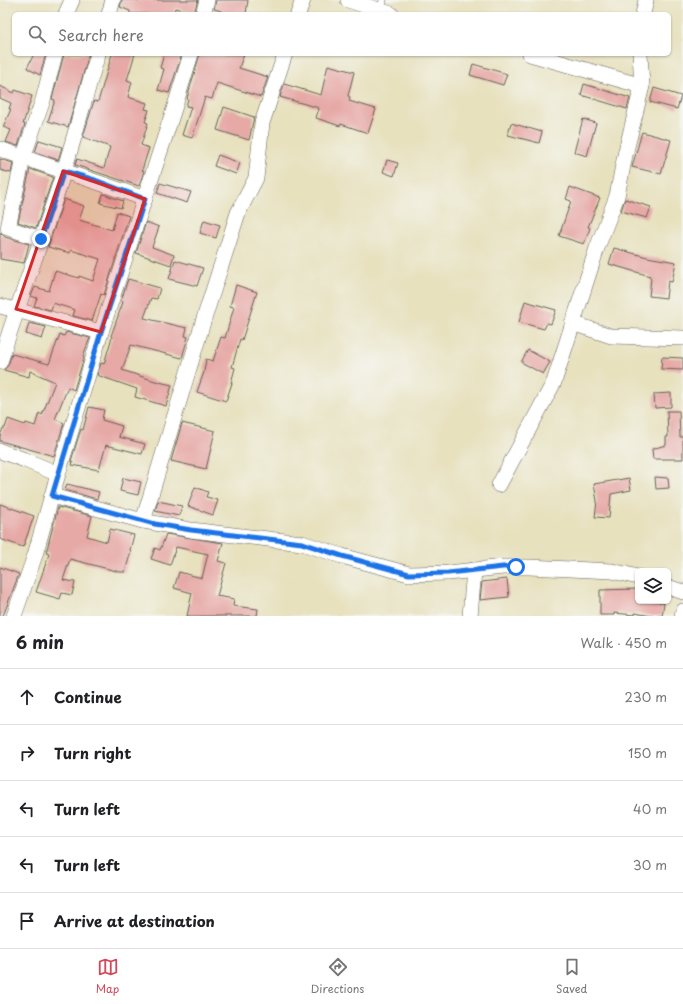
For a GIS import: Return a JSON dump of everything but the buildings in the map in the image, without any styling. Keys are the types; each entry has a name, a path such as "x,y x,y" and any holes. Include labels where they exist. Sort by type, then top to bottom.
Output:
{"street":[{"path":"67,12 72,0"},
{"path":"110,12 113,0"},
{"path":"204,12 207,0"},
{"path":"299,12 303,0"},
{"path":"348,0 385,8"},
{"path":"643,12 646,0"},
{"path":"41,239 8,228 23,158 43,100 54,56"},
{"path":"0,362 16,309 64,171 97,56"},
{"path":"14,616 35,555 101,332 190,56"},
{"path":"143,521 203,322 236,220 256,178 262,123 284,56"},
{"path":"537,56 642,86"},
{"path":"499,485 554,382 597,248 617,196 625,155 642,86 640,56"},
{"path":"0,149 23,158 95,180 145,199"},
{"path":"0,306 101,332"},
{"path":"572,323 611,336 683,338"},
{"path":"0,452 25,460 58,474"},
{"path":"52,496 143,521 191,530 302,543 342,556 409,574 448,573 503,567 612,571 635,576"},
{"path":"470,616 474,570"},
{"path":"671,588 683,592"},
{"path":"682,616 683,611"}],"highlighted area":[{"path":"63,171 145,199 101,332 16,309"}],"route":[{"path":"41,239 64,171 95,180 145,199 101,332 52,496 155,524 191,530 302,543 342,556 409,574 448,573 516,567"}]}
